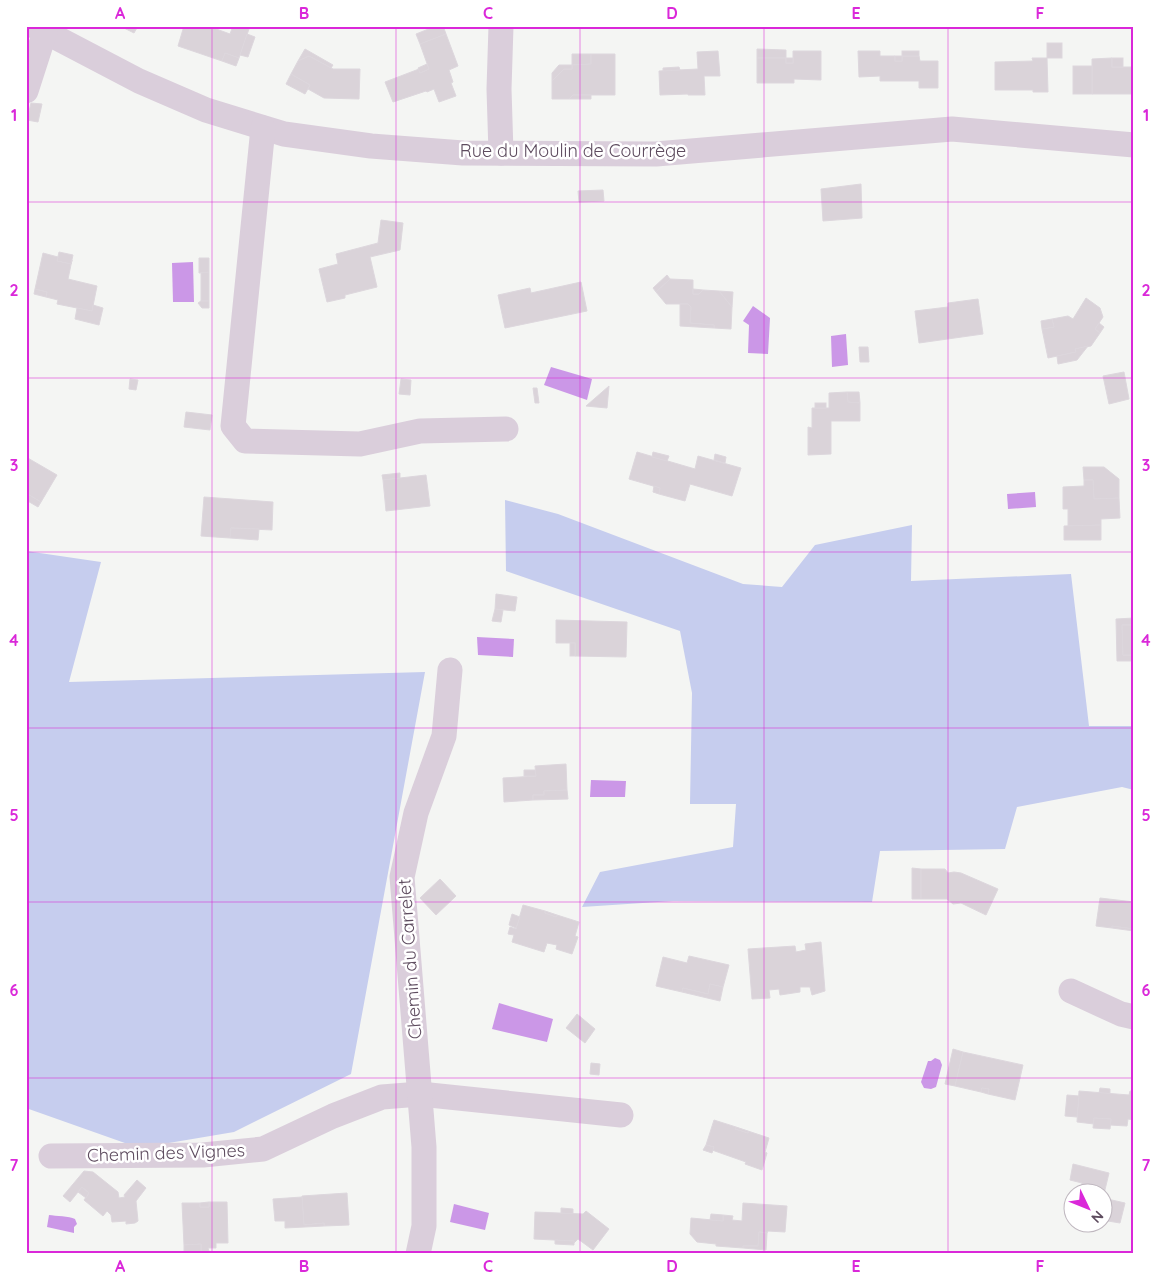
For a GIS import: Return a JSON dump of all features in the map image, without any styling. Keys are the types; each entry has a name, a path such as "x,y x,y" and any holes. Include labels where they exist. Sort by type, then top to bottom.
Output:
{"street":[{"path":"500,26 500,153"},
{"path":"26,91 40,29"},
{"name":"Rue du Moulin de Courrège","path":"40,29 139,81 206,110 284,134 371,146 463,153 656,154 952,129 1134,145"},
{"path":"263,128 233,426 245,441 360,444 420,431 506,429"},
{"name":"Chemin du Carrelet","path":"418,1254 424,1226 424,1147 402,877 416,813 444,736 450,670"},
{"path":"1071,991 1121,1014 1134,1017"},
{"name":"Chemin des Vignes","path":"51,1156 202,1155 263,1149 333,1116 382,1097 420,1094 621,1115"}],"shaded area":[{"path":"193,262 194,302 173,302 172,263"},
{"path":"753,306 770,318 768,354 748,353 749,325 743,321"},
{"path":"846,334 848,365 832,367 831,336"},
{"path":"551,367 592,379 587,400 544,385"},
{"path":"1035,492 1036,507 1008,509 1007,494"},
{"path":"505,500 558,514 743,584 782,587 815,545 912,525 911,581 1071,574 1089,726 1134,726 1134,790 1122,787 1017,807 1005,849 880,851 872,902 673,901 582,907 600,872 733,847 736,804 690,804 692,693 680,631 506,571"},
{"path":"26,551 101,562 69,682 425,672 351,1074 234,1132 139,1148 26,1108"},
{"path":"477,637 514,639 513,657 478,655"},
{"path":"591,780 626,781 625,797 590,797"},
{"path":"499,1003 553,1019 547,1042 492,1029"},
{"path":"935,1058 940,1060 942,1065 936,1087 931,1089 924,1088 921,1082 928,1061"},
{"path":"454,1204 489,1213 485,1230 450,1222"},
{"path":"49,1215 75,1219 77,1224 74,1227 74,1233 47,1227"}],"building":[{"path":"120,26 138,26 134,33"},
{"path":"184,26 208,26 230,34 233,26 249,29 239,58 225,53 222,61 178,46"},
{"path":"436,26 443,26 446,34 420,44 416,34"},
{"path":"247,34 255,37 248,57 240,55"},
{"path":"446,34 458,66 449,70 456,96 439,102 434,89 393,102 385,82 419,69 420,73 429,69 420,44"},
{"path":"1047,43 1062,43 1062,58 1047,58"},
{"path":"305,49 333,65 331,68 309,56 298,61"},
{"path":"757,49 786,50 786,58 757,58"},
{"path":"718,51 720,76 704,76 705,95 660,95 659,71 698,69 697,52"},
{"path":"793,51 821,51 821,80 794,79 794,83 757,83 757,58 786,58 786,63 793,63"},
{"path":"858,51 880,51 880,56 895,56 895,61 902,61 902,56 919,56 920,61 938,61 938,88 919,88 919,81 880,81 880,76 859,77"},
{"path":"902,51 919,51 919,56 902,56"},
{"path":"225,53 239,58 236,66 222,61"},
{"path":"572,54 591,54 591,64 572,65"},
{"path":"591,54 615,54 615,95 573,95 569,99 552,99 552,81 564,69 572,69 572,65 591,64"},
{"path":"309,56 333,69 360,69 359,99 324,98 308,89 310,85 291,74 298,61"},
{"path":"895,56 902,56 902,61 895,61"},
{"path":"786,58 793,58 793,63 786,63"},
{"path":"1032,58 1047,58 1048,92 995,90 995,62 1033,61"},
{"path":"1112,58 1112,67 1134,67 1134,94 1092,94 1092,59"},
{"path":"1112,58 1123,58 1123,67 1112,67"},
{"path":"427,64 429,69 420,73 418,68"},
{"path":"559,65 572,65 572,69 564,69 552,81 552,73"},
{"path":"1073,66 1092,66 1092,94 1073,94"},
{"path":"679,67 680,70 663,71 663,68"},
{"path":"291,74 310,85 305,94 286,84"},
{"path":"573,95 591,95 591,99 569,99"},
{"path":"31,103 42,104 38,122 27,120"},
{"path":"861,184 862,218 823,221 821,189"},
{"path":"603,190 604,201 579,202 578,191"},
{"path":"381,220 403,223 400,250 370,257 377,287 345,295 345,298 327,302 319,269 338,264 336,254 378,243"},
{"path":"59,252 73,255 71,264 57,261"},
{"path":"43,253 58,257 57,261 71,264 72,260 68,279 97,286 92,311 57,304 58,300 46,297 47,292 35,289"},
{"path":"199,258 209,258 209,272 199,273"},
{"path":"209,272 209,301 201,301 201,273"},
{"path":"667,275 670,279 656,292 653,288"},
{"path":"670,279 693,280 693,294 699,294 703,290 719,291 732,307 731,329 690,323 691,307 688,304 666,304 656,292"},
{"path":"581,282 587,311 505,328 498,295 530,288 531,293"},
{"path":"35,289 47,292 46,297 34,294"},
{"path":"693,289 703,290 699,294 693,294"},
{"path":"719,291 733,292 732,307"},
{"path":"1086,298 1100,308 1103,317 1095,329 1100,333 1091,346 1075,349 1076,352 1048,358 1042,329 1054,327 1052,319 1068,316 1073,319"},
{"path":"978,299 983,334 919,343 915,311 948,307 948,303"},
{"path":"209,301 209,308 202,308 198,303"},
{"path":"680,304 688,304 691,307 690,323 714,325 714,328 680,326"},
{"path":"93,305 103,308 99,325 75,319 77,308 92,311"},
{"path":"1052,319 1054,327 1042,329 1041,321"},
{"path":"1099,323 1104,327 1100,333 1095,329"},
{"path":"1088,346 1077,360 1058,364 1057,356 1076,352 1075,349"},
{"path":"859,347 868,347 869,362 860,362"},
{"path":"1124,372 1129,399 1109,404 1103,376"},
{"path":"130,379 138,380 136,390 129,389"},
{"path":"401,379 411,380 410,395 399,394"},
{"path":"609,386 607,408 586,406"},
{"path":"533,388 537,388 539,403 535,403"},
{"path":"847,392 859,392 860,403 848,402"},
{"path":"847,392 848,402 860,403 860,421 831,421 831,454 808,455 808,427 812,428 812,408 829,408 829,393"},
{"path":"815,403 826,403 826,408 815,408"},
{"path":"186,412 212,415 210,430 184,427"},
{"path":"637,452 695,469 698,456 741,468 732,496 690,484 685,501 659,494 660,488 629,479"},
{"path":"653,452 669,456 667,461 652,457"},
{"path":"715,454 726,457 725,463 714,460"},
{"path":"26,457 57,475 41,502 26,493"},
{"path":"1083,467 1104,467 1119,479 1119,498 1094,499 1093,480 1084,480"},
{"path":"400,473 400,478 383,480 382,475"},
{"path":"426,475 430,506 386,511 383,480"},
{"path":"1084,480 1093,480 1094,499 1119,498 1120,518 1101,519 1101,525 1068,526 1068,509 1063,509 1063,487 1084,486"},
{"path":"654,486 660,488 659,494 653,492"},
{"path":"26,493 41,502 38,507 26,500"},
{"path":"204,497 273,502 272,530 231,528 230,538 201,536"},
{"path":"1101,525 1101,540 1064,540 1064,526"},
{"path":"231,528 259,529 258,540 230,538"},
{"path":"496,594 517,597 515,611 495,609"},
{"path":"495,609 503,610 501,622 492,621"},
{"path":"1134,618 1134,625 1122,625 1123,655 1134,655 1134,661 1117,661 1116,619"},
{"path":"556,620 627,622 626,657 575,656 575,643 556,643"},
{"path":"1122,625 1134,625 1134,655 1123,655"},
{"path":"570,643 575,643 575,656 570,656"},
{"path":"566,764 567,790 544,791 544,795 533,795 533,800 504,802 503,778 536,776 535,766"},
{"path":"524,770 535,770 536,776 524,776"},
{"path":"567,790 568,799 533,800 533,795 544,795 544,791"},
{"path":"912,868 921,869 921,899 912,899"},
{"path":"921,869 945,869 948,873 961,873 998,889 986,915 961,903 953,904 947,899 921,899"},
{"path":"440,879 456,896 436,915 420,898"},
{"path":"1100,898 1134,902 1134,929 1096,926"},
{"path":"523,905 545,911 545,913 556,917 557,915 579,922 575,936 578,937 572,954 556,949 557,945 547,943 544,952 512,942 514,935 508,934 510,927 516,929"},
{"path":"545,911 557,915 556,917 545,913"},
{"path":"512,914 520,917 516,928 509,925"},
{"path":"1112,926 1134,929 1134,931 1112,928"},
{"path":"821,942 825,991 812,995 810,987 800,987 800,992 780,995 779,989 769,990 770,998 752,999 748,949 795,946 796,952 806,950 805,944"},
{"path":"689,956 729,965 723,987 710,984 708,994 683,988 682,992 656,986 663,957 687,963"},
{"path":"710,984 723,987 720,1001 682,992 683,988 708,994"},
{"path":"577,1014 595,1029 585,1043 566,1028"},
{"path":"953,1049 963,1052 955,1086 945,1084"},
{"path":"963,1052 1023,1065 1015,1100 988,1094 989,1089 982,1088 981,1092 955,1086"},
{"path":"591,1063 600,1064 599,1075 590,1074"},
{"path":"982,1088 989,1089 988,1094 981,1092"},
{"path":"1100,1088 1110,1089 1110,1094 1099,1093"},
{"path":"1079,1091 1129,1095 1130,1091 1134,1091 1134,1120 1128,1119 1127,1126 1110,1125 1111,1119 1094,1118 1094,1124 1077,1122"},
{"path":"1067,1095 1079,1096 1077,1117 1065,1116"},
{"path":"1094,1118 1111,1119 1110,1129 1093,1128"},
{"path":"714,1120 736,1127 735,1129 769,1138 762,1170 712,1150 714,1147 706,1145"},
{"path":"736,1127 748,1131 748,1133 735,1129"},
{"path":"706,1145 714,1147 712,1153 703,1150"},
{"path":"1073,1164 1109,1173 1107,1182 1078,1182 1070,1180"},
{"path":"84,1171 93,1172 118,1192 119,1198 125,1197 124,1195 137,1180 146,1188 136,1201 138,1221 126,1224 126,1221 112,1222 111,1215 107,1211 103,1216 84,1200 89,1193 82,1187 70,1202 63,1196"},
{"path":"82,1187 89,1193 86,1198 78,1192"},
{"path":"347,1193 349,1225 324,1226 324,1223 304,1225 302,1196"},
{"path":"302,1197 304,1225 324,1223 324,1226 285,1228 285,1221 275,1221 273,1199"},
{"path":"1112,1200 1125,1203 1120,1223 1112,1222"},
{"path":"209,1202 227,1202 228,1243 216,1243 216,1248 208,1248 209,1251 201,1252 201,1244 184,1245 182,1203 200,1203 200,1207 209,1207"},
{"path":"209,1202 209,1207 200,1207 200,1203"},
{"path":"743,1203 787,1206 785,1232 759,1232 758,1246 743,1246 743,1248 716,1246 716,1244 697,1242 690,1234 691,1218 723,1221 723,1215 733,1216 732,1220 742,1221"},
{"path":"561,1208 573,1209 573,1214 561,1213"},
{"path":"586,1211 609,1229 593,1250 578,1239 574,1243 574,1241 534,1239 535,1212 583,1214"},
{"path":"711,1214 723,1215 723,1221 710,1220"},
{"path":"759,1232 767,1233 766,1250 743,1248 743,1246 758,1246"},
{"path":"555,1240 574,1241 574,1245 555,1244"},
{"path":"201,1244 201,1252 184,1253 184,1245"}]}
